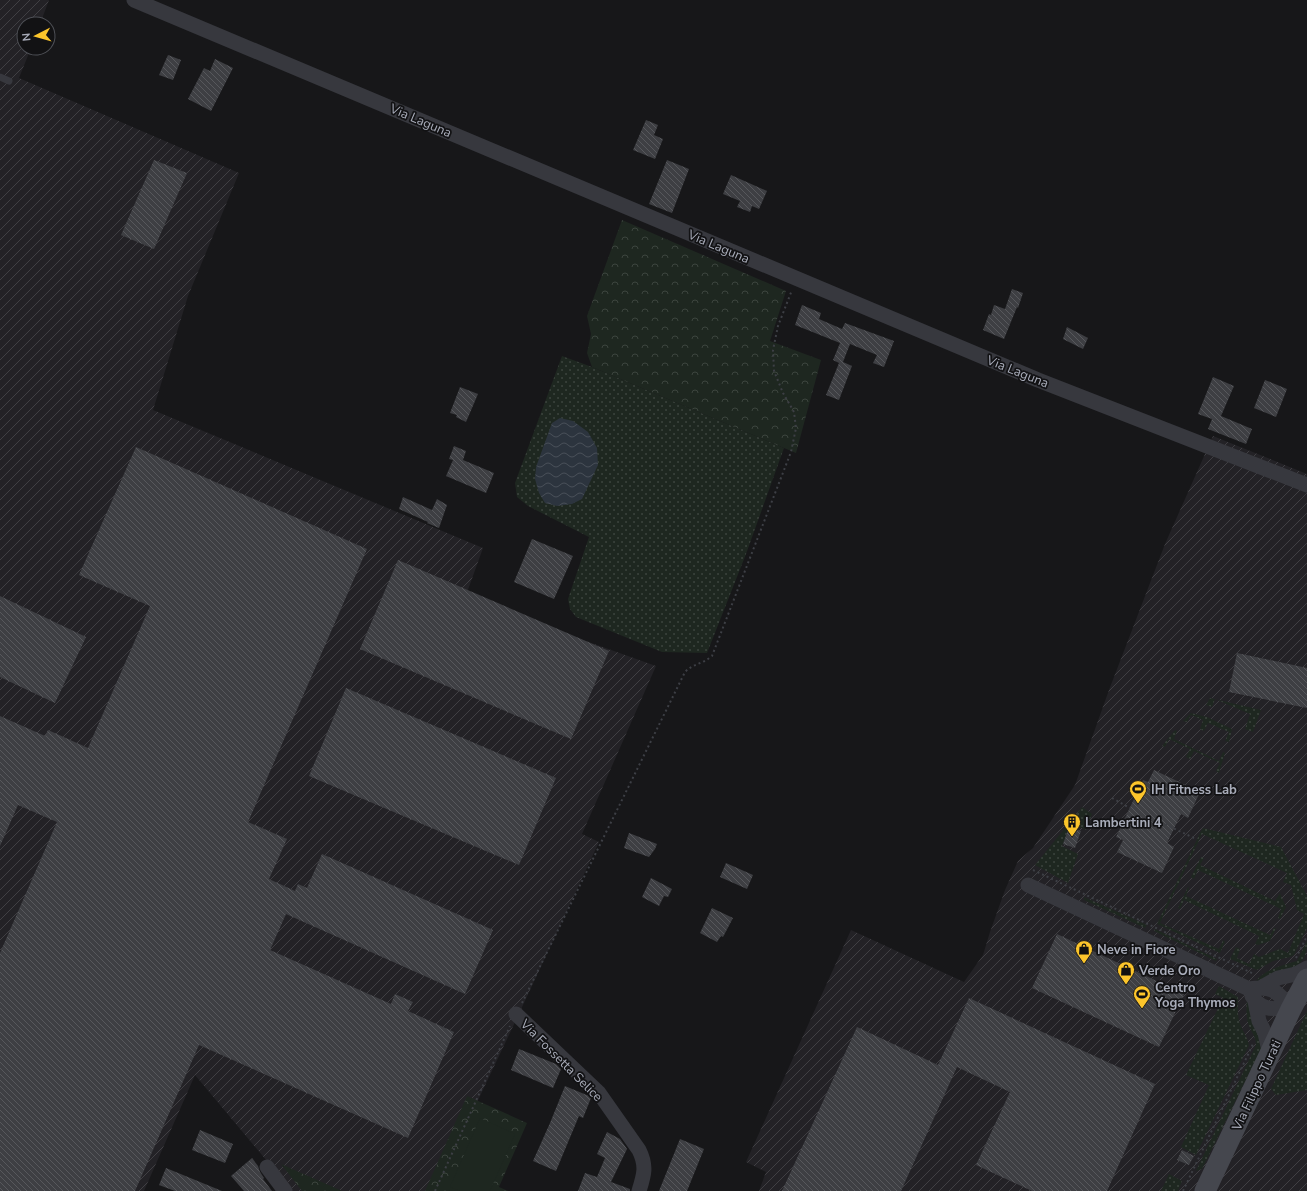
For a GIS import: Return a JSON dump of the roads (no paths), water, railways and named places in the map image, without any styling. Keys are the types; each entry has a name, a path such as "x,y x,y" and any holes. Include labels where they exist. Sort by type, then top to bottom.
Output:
{"main road":[{"name":"Via Filippo Turati","path":"1205,1191 1291,1009 1307,980"}],"street":[{"name":"Via Laguna","path":"134,0 1038,380 1307,485"},
{"path":"1028,885 1256,993 1273,990 1291,1009"},
{"path":"1256,993 1278,978 1296,974 1301,964"},
{"path":"1256,993 1259,1021 1265,1034 1270,1055"},
{"name":"Via Fossetta Selice","path":"516,1014 599,1093 639,1150 644,1160 644,1173 640,1191"},
{"path":"267,1167 285,1191"}],"lane":[{"path":"0,77 9,81"}],"water":[{"path":"560,418 573,421 588,432 597,448 598,465 582,499 572,504 557,506 545,503 539,493 535,479 536,467 552,423"}],"place":[{"name":"IH Fitness Lab","path":"1138,804"},
{"name":"Lambertini 4","path":"1072,837"},
{"name":"Neve in Fiore","path":"1084,964"},
{"name":"Verde Oro","path":"1126,985"},
{"name":"Centro Yoga Thymos","path":"1142,1009"}]}
